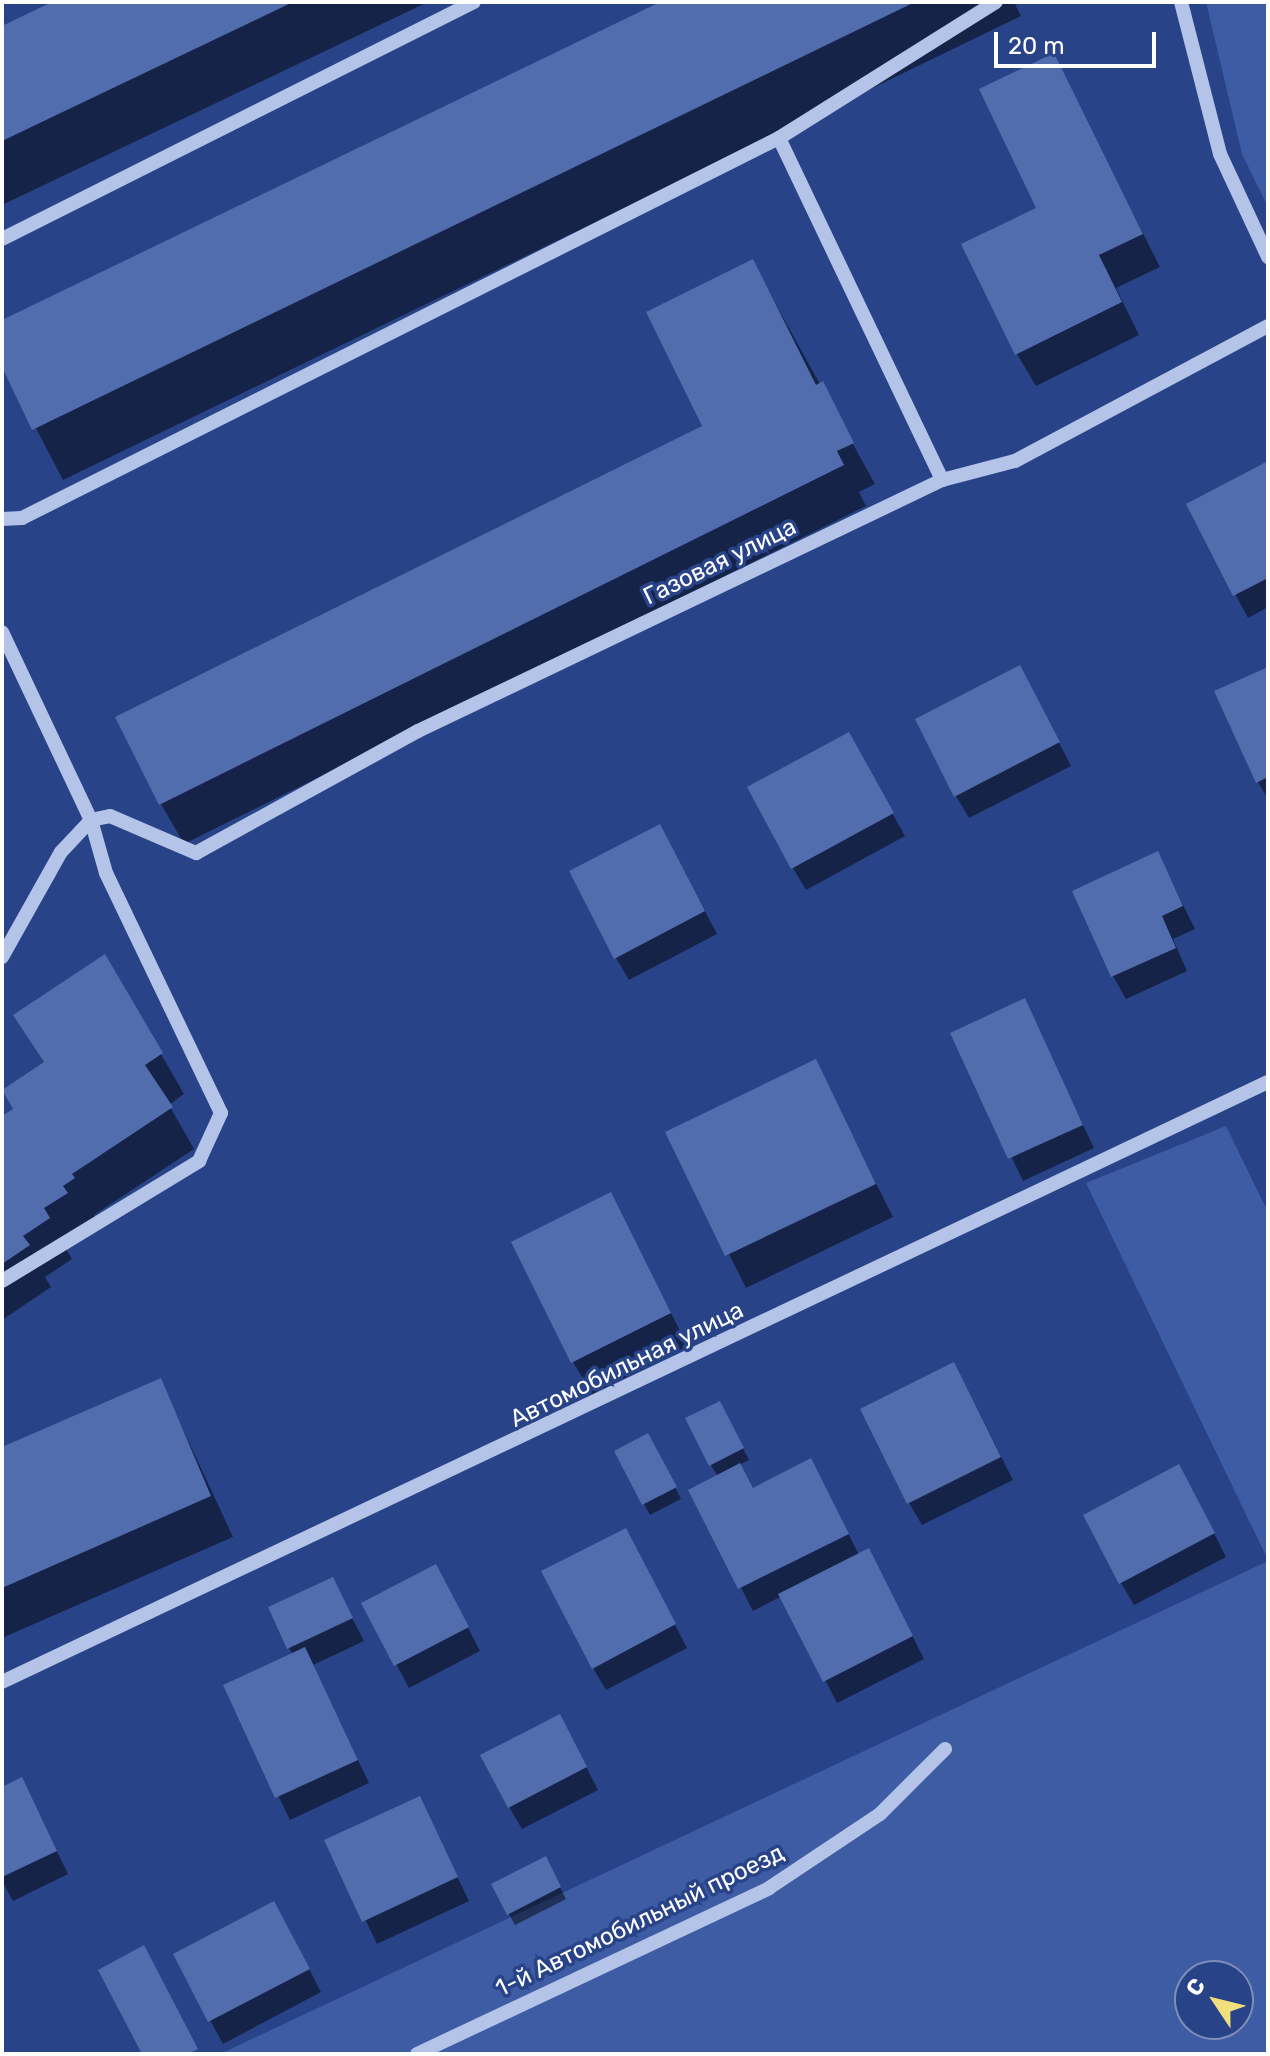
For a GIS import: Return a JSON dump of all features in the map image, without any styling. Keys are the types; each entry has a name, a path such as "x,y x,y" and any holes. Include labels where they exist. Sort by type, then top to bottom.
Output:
{"street":[{"path":"2,239 474,2"},
{"path":"2,519 36,511 779,138 996,2"},
{"path":"1181,2 1220,154 1268,257"},
{"path":"779,138 942,480"},
{"name":"Газовая улица","path":"91,820 110,816 196,853 418,731 942,480 1015,461 1268,326"},
{"path":"2,632 91,820 106,873 221,1113 199,1161 2,1281"},
{"path":"2,957 61,852 91,820"},
{"name":"Автомобильная улица","path":"2,1682 1268,1082"},
{"name":"1-й Автомобильный проезд","path":"417,2054 769,1888 880,1814 945,1749"}],"shaded area":[{"path":"1206,2 1268,2 1268,207 1242,154"},
{"path":"1226,1126 1268,1212 1268,1560 1086,1183"},
{"path":"1268,1561 1268,2054 220,2054"}],"building":[{"path":"52,2 293,2 2,141 2,26"},
{"path":"660,2 915,2 32,430 2,367 2,320"},
{"path":"1054,53 1143,234 1099,255 1122,302 1015,355 961,244 1036,208 979,89"},
{"path":"753,259 816,385 823,381 854,443 837,451 844,465 159,805 115,717 702,426 646,312"},
{"path":"1266,462 1268,578 1233,596 1186,504"},
{"path":"1020,665 1060,742 954,797 915,719"},
{"path":"1268,667 1268,777 1256,783 1214,691"},
{"path":"849,732 894,813 791,869 747,787"},
{"path":"660,824 705,911 614,959 569,871"},
{"path":"1158,851 1183,906 1162,916 1176,948 1111,977 1072,891"},
{"path":"105,954 163,1053 145,1065 173,1107 72,1174 75,1178 63,1186 68,1193 44,1208 50,1218 23,1236 30,1245 2,1264 2,1116 13,1109 2,1090 44,1062 13,1015"},
{"path":"1025,998 1083,1125 1008,1159 950,1033"},
{"path":"816,1059 876,1184 725,1256 665,1132"},
{"path":"611,1192 671,1313 571,1363 511,1242"},
{"path":"954,1362 1001,1457 907,1504 860,1409"},
{"path":"161,1378 211,1496 2,1588 2,1447"},
{"path":"720,1401 744,1448 709,1466 685,1418"},
{"path":"648,1433 677,1487 642,1505 614,1451"},
{"path":"811,1458 849,1534 738,1589 688,1490 740,1463 753,1488"},
{"path":"1179,1464 1215,1533 1119,1584 1083,1515"},
{"path":"626,1528 676,1624 592,1669 541,1571"},
{"path":"869,1548 913,1636 823,1682 778,1594"},
{"path":"436,1564 469,1627 394,1666 361,1603"},
{"path":"333,1577 353,1618 287,1649 268,1607"},
{"path":"305,1647 358,1760 275,1798 223,1685"},
{"path":"560,1714 587,1767 508,1808 480,1755"},
{"path":"22,1777 57,1851 2,1877 2,1787"},
{"path":"420,1796 458,1877 362,1922 324,1840"},
{"path":"546,1856 561,1887 507,1915 491,1884"},
{"path":"274,1901 310,1969 208,2022 173,1954"},
{"path":"144,1945 198,2049 188,2054 142,2054 98,1970"}]}
